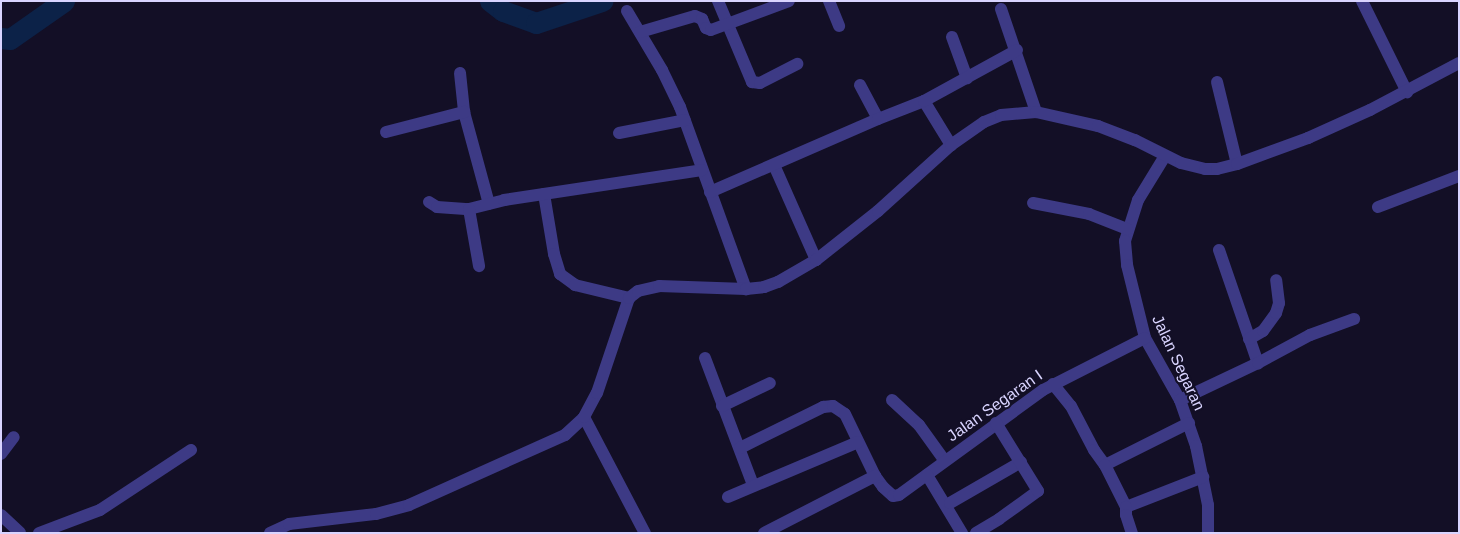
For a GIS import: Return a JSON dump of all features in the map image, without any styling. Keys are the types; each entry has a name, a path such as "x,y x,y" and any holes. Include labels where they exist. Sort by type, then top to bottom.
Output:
{"street":[{"path":"718,1 726,25 752,82 760,83 797,64"},
{"path":"640,32 695,16 702,18 706,28 711,30 789,1"},
{"path":"829,1 839,26"},
{"path":"1362,1 1407,92"},
{"path":"1001,9 1017,50 1036,112"},
{"path":"627,11 662,70 685,120 746,289"},
{"path":"952,38 966,78"},
{"path":"710,192 924,101 1017,50"},
{"path":"276,530 311,520 376,514 409,505 551,442 571,431 584,417 597,393 629,298 638,291 659,286 746,289 764,287 778,282 816,260 878,211 952,145 984,122 1001,115 1036,112 1098,126 1135,140 1166,156 1205,169 1237,164 1308,138 1407,92 1459,63"},
{"path":"460,73 464,112 489,204"},
{"path":"1217,82 1237,164"},
{"path":"860,85 878,119"},
{"path":"924,101 952,145"},
{"path":"386,132 464,112"},
{"path":"619,133 685,120"},
{"name":"Jalan Segaran","path":"1166,156 1138,200 1128,229 1126,241 1127,265 1145,338 1180,400 1189,423 1208,505 1208,533"},
{"path":"774,165 816,260"},
{"path":"429,202 437,207 469,209 544,194 702,170"},
{"path":"1378,207 1459,176"},
{"path":"544,194 554,254 560,274 575,285 629,298"},
{"path":"1033,203 1089,214 1128,229"},
{"path":"469,209 479,266"},
{"path":"1219,250 1258,363"},
{"path":"1249,339 1263,331 1276,313 1278,303 1276,280"},
{"path":"1180,400 1258,363 1310,335 1354,318"},
{"name":"Jalan Segaran I","path":"875,476 894,496 902,493 996,423 1053,384 1145,338"},
{"path":"705,358 754,485"},
{"path":"722,406 770,383"},
{"path":"1053,384 1071,406 1094,450 1105,465 1126,507 1126,515 1132,533"},
{"path":"892,400 919,425 945,461"},
{"path":"740,448 823,407 833,406 845,414 875,476 764,533"},
{"path":"584,417 645,533"},
{"path":"976,533 1037,492 1038,488 996,423"},
{"path":"1105,465 1189,423"},
{"path":"1,454 14,437"},
{"path":"728,496 858,442"},
{"path":"39,533 100,510 190,450"},
{"path":"950,503 1021,462"},
{"path":"927,475 962,533"},
{"path":"1126,507 1203,477"},
{"path":"1,515 20,533"}],"waterway":[{"path":"1,38 10,39 64,1"},
{"path":"490,1 503,11 536,23 602,1"}]}
